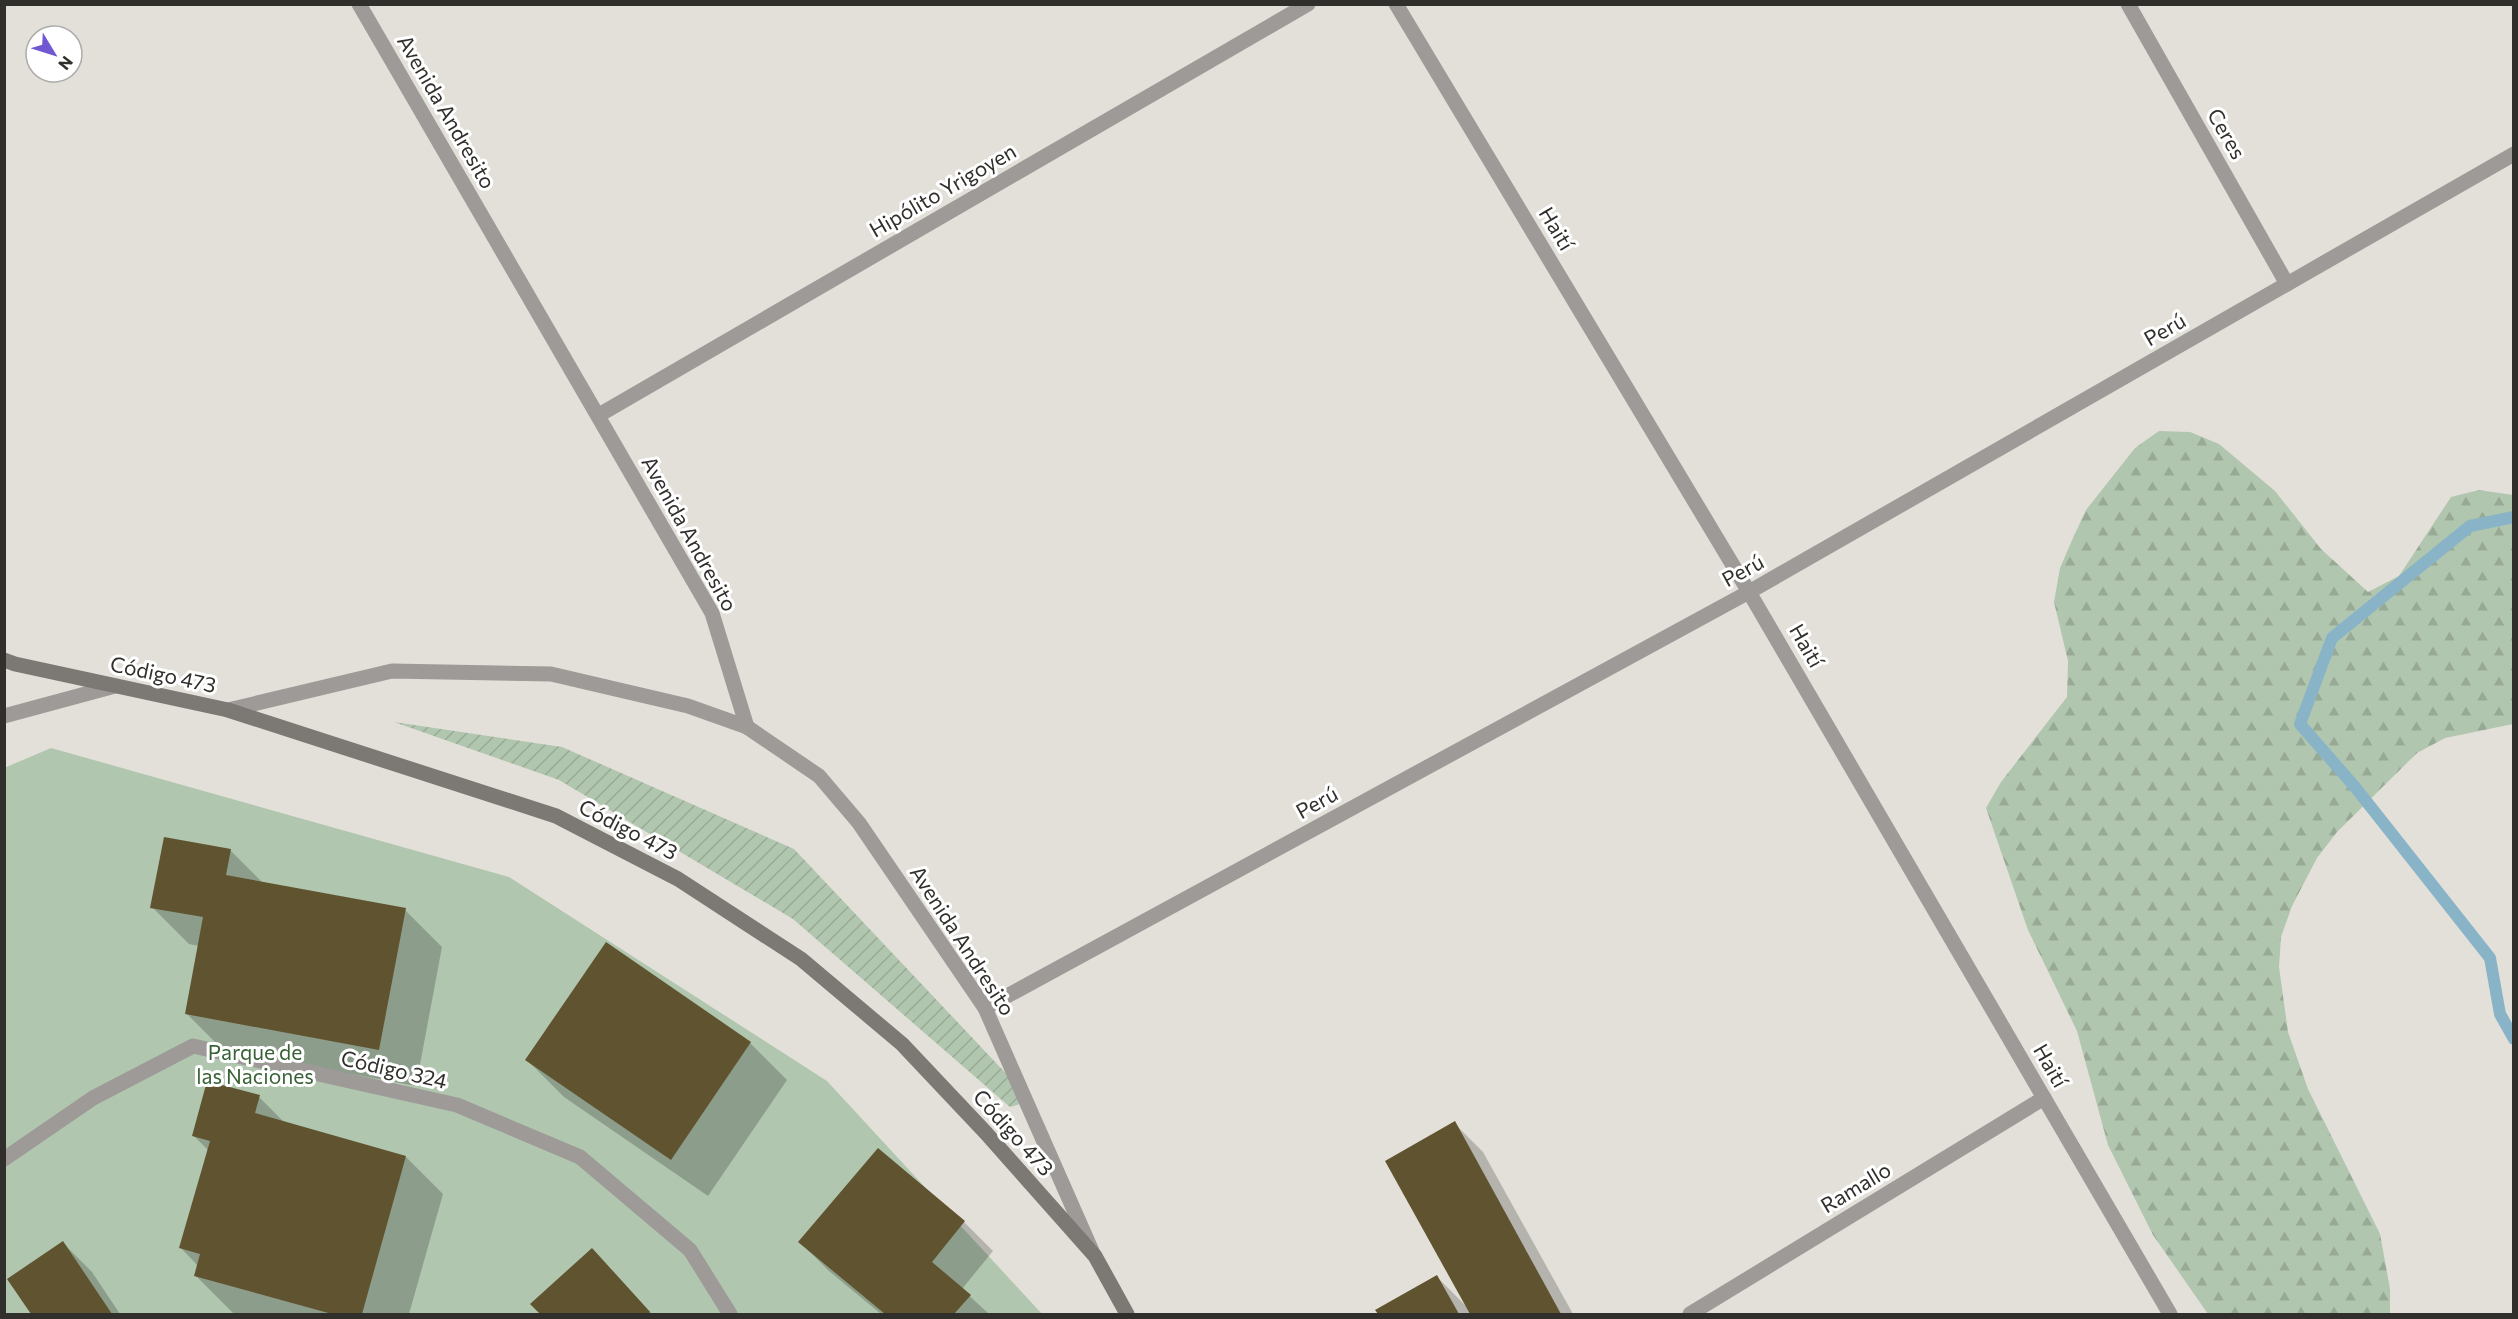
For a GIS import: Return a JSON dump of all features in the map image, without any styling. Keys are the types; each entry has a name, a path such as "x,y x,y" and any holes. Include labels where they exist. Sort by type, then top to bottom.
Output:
{"main road":[{"name":"Código 473","path":"8,663 228,710 556,816 678,879 801,959 902,1044 986,1132 1095,1256"},
{"name":"Avenida Andresito","path":"1095,1256 1127,1314"}],"street":[{"name":"Avenida Andresito","path":"359,4 712,613 747,727 819,776 826,784 859,823 985,1008 1095,1256"},
{"name":"Hipólito Yrigoyen","path":"599,415 1308,4"},
{"name":"Haití","path":"1396,4 1749,592 2170,1314"},
{"name":"Ceres","path":"2128,4 2287,284"},
{"name":"Perú","path":"985,1008 1749,592 2514,154"},
{"path":"228,710 392,671 551,674 688,706 747,727"},
{"path":"4,716 115,686"},
{"name":"Código 324","path":"4,1159 93,1098 193,1046 457,1105 580,1157 690,1250 730,1314"},
{"name":"Ramallo","path":"1690,1314 2044,1098"}],"green space":[{"path":"2159,431 2190,432 2219,444 2275,491 2321,549 2368,592 2399,576 2451,497 2479,490 2513,495 2513,724 2445,738 2417,753 2337,832 2317,858 2292,906 2281,937 2279,967 2288,1032 2308,1089 2380,1234 2390,1289 2390,1314 2208,1314 2153,1235 2108,1145 2077,1031 2028,930 1986,808 2001,782 2067,697 2068,661 2054,602 2060,568 2073,538 2086,510 2135,448"},
{"path":"394,722 562,747 794,849 1032,1101 1010,1107 793,919 559,780"},
{"name":"Parque de las Naciones","path":"51,748 509,877 827,1081 1042,1314 5,1314 4,768"}],"building":[{"path":"164,837 231,849 226,875 406,908 379,1050 185,1014 203,917 150,908"},
{"path":"606,942 751,1042 671,1160 525,1060"},
{"path":"207,1081 260,1095 255,1113 406,1156 362,1314 332,1314 194,1276 200,1254 179,1248 210,1141 192,1136"},
{"path":"1455,1121 1561,1314 1470,1314 1385,1161"},
{"path":"878,1148 965,1221 932,1262 971,1295 954,1314 885,1314 798,1242"},
{"path":"63,1241 112,1314 31,1314 7,1279"},
{"path":"592,1248 650,1312 648,1314 540,1314 530,1304"},
{"path":"1437,1275 1459,1314 1378,1314 1375,1310"}],"waterway":[{"path":"2514,517 2470,526 2332,638 2300,724 2355,787 2490,958 2500,1014 2514,1039"}]}
